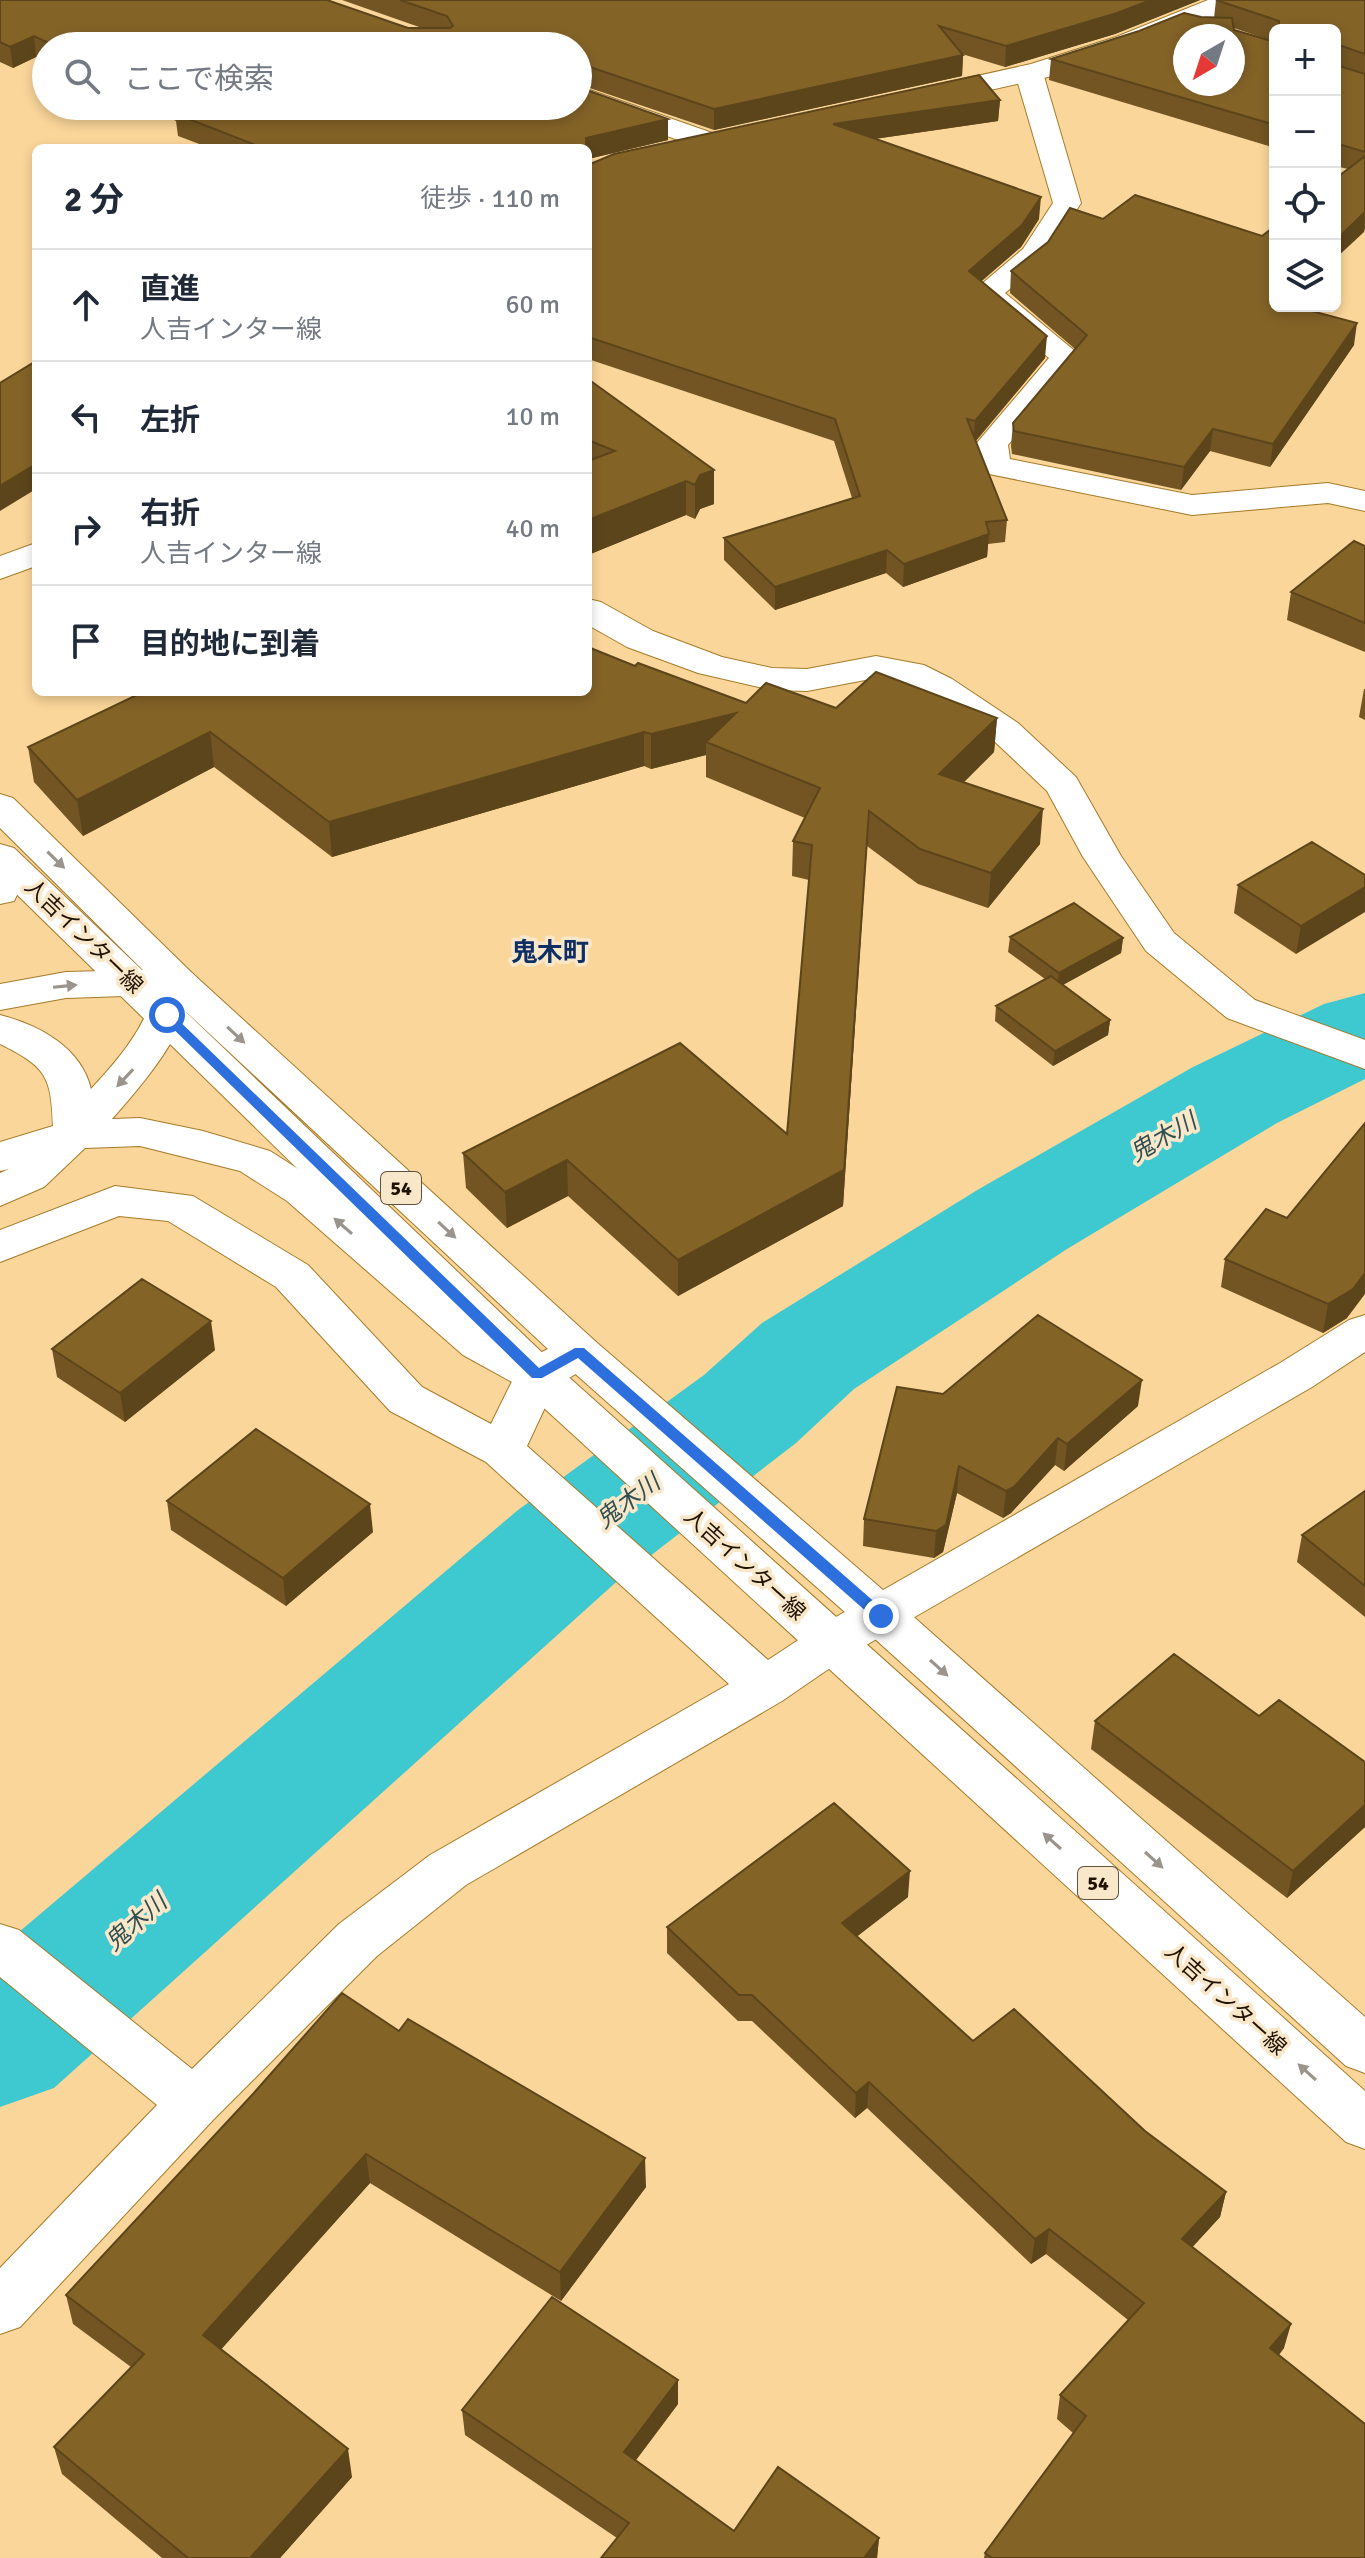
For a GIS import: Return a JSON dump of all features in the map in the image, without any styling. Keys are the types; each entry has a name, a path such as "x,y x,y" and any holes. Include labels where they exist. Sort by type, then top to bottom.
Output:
{"main road":[{"path":"908,99 1029,73 1183,21 1232,0"},
{"path":"592,100 711,142"},
{"path":"664,152 741,135"},
{"path":"0,569 32,555"},
{"path":"592,612 640,639 711,665 772,679 807,680 876,667 911,673 939,687 1005,731 1063,785 1102,857 1160,942 1241,1009 1365,1055"},
{"path":"0,806 172,999 139,1063 74,1134 29,1177 0,1191"},
{"name":"人吉インター線","path":"0,856 131,981 172,999 626,1392 1365,2050"},
{"path":"0,997 61,986 131,981"},
{"name":"人吉インター線","path":"172,999 537,1375 1365,2125"},
{"path":"0,1028 34,1044 64,1070 72,1100 74,1134"},
{"path":"0,1157 74,1134 140,1132 203,1145 255,1161 302,1191 479,1344 537,1375"},
{"path":"0,1247 115,1201 178,1207 292,1276 406,1399 502,1450 765,1687"},
{"path":"0,2308 194,2103 358,1940 448,1870 765,1687 832,1642 1296,1375 1365,1331"},
{"path":"502,1450 537,1375 579,1352"},
{"path":"0,1946 194,2103"}],"lane":[{"path":"1183,21 1191,24"},
{"path":"1029,73 1067,203 1034,255 986,293 1067,357 992,444 995,466 1192,505 1328,493 1365,501"}],"building":[{"path":"0,0 327,0 408,28 450,28 453,26 447,16 400,0 1151,0 1006,46 939,26 963,55 714,109 592,68 592,32 32,32 32,37 10,47 0,42"},
{"path":"1216,0 1365,0 1365,54 1341,46 1341,24 1279,24 1279,21"},
{"path":"1184,13 1232,18 1233,24 1173,24 1173,95 1051,59"},
{"path":"1245,33 1269,40 1269,123 1177,96 1245,96"},
{"path":"1341,67 1365,74 1365,152 1341,145"},
{"path":"979,75 1000,100 833,124 1041,197 1022,225 969,271 1047,336 975,421 967,419 1007,520 986,522 989,534 904,564 887,550 775,587 724,538 860,496 835,419 592,338 592,163 614,154"},
{"path":"592,92 668,119 586,138 586,144 253,144 191,120 592,120"},
{"path":"1365,156 1365,212 1341,235 1341,174"},
{"path":"1135,195 1262,236 1269,231 1269,312 1316,312 1357,323 1273,444 1213,429 1184,467 1014,431 1013,423 1087,335 1011,271 1048,242 1070,208 1103,219"},
{"path":"32,363 32,466 0,486 0,383"},
{"path":"592,382 714,470 700,475 695,485 686,481 592,518 592,460 615,451 592,442"},
{"path":"1354,541 1365,546 1365,623 1291,592"},
{"path":"592,649 746,703 766,683 836,708 876,672 997,718 939,774 1043,809 991,873 920,849 869,811 844,1170 678,1260 567,1160 505,1192 463,1153 680,1043 787,1134 812,845 793,841 820,788 706,742 736,713 651,734 644,732 329,822 210,732 77,800 28,747 135,696 592,696"},
{"path":"1312,842 1365,875 1365,887 1301,926 1238,885"},
{"path":"1074,903 1123,938 1059,973 1010,937"},
{"path":"1051,976 1110,1020 1055,1051 996,1006"},
{"path":"1365,1123 1365,1273 1353,1289 1328,1304 1225,1259 1266,1209 1287,1218"},
{"path":"142,1279 211,1321 120,1393 52,1349"},
{"path":"1038,1315 1142,1380 1067,1444 1058,1438 1014,1487 1006,1491 959,1466 946,1525 936,1531 864,1519 897,1387 943,1394"},
{"path":"256,1429 370,1504 283,1578 167,1501"},
{"path":"1365,1491 1365,1586 1302,1535"},
{"path":"1174,1654 1259,1716 1279,1700 1365,1762 1365,1805 1293,1871 1095,1721"},
{"path":"834,1803 910,1871 842,1923 973,2041 1014,2009 1145,2131 1226,2192 1182,2239 1291,2324 1270,2348 1365,2424 1365,2558 992,2558 985,2553 1086,2416 1060,2395 1144,2303 1049,2229 1035,2239 869,2082 856,2093 752,1995 739,1995 667,1927"},
{"path":"342,1993 399,2031 408,2019 645,2158 560,2272 366,2154 203,2335 348,2449 250,2558 188,2558 54,2447 144,2354 66,2295 253,2094"},
{"path":"552,2297 678,2380 624,2452 734,2531 778,2467 879,2538 864,2558 601,2558 629,2523 462,2410"}],"waterway":[{"name":"鬼木川","path":"0,2041 566,1547 750,1409 808,1356 1023,1219 1235,1095 1365,1031"}],"district":[{"name":"鬼木町","path":"550,953"}],"route":[{"path":"167,1015 537,1375 579,1352 881,1616"}]}
